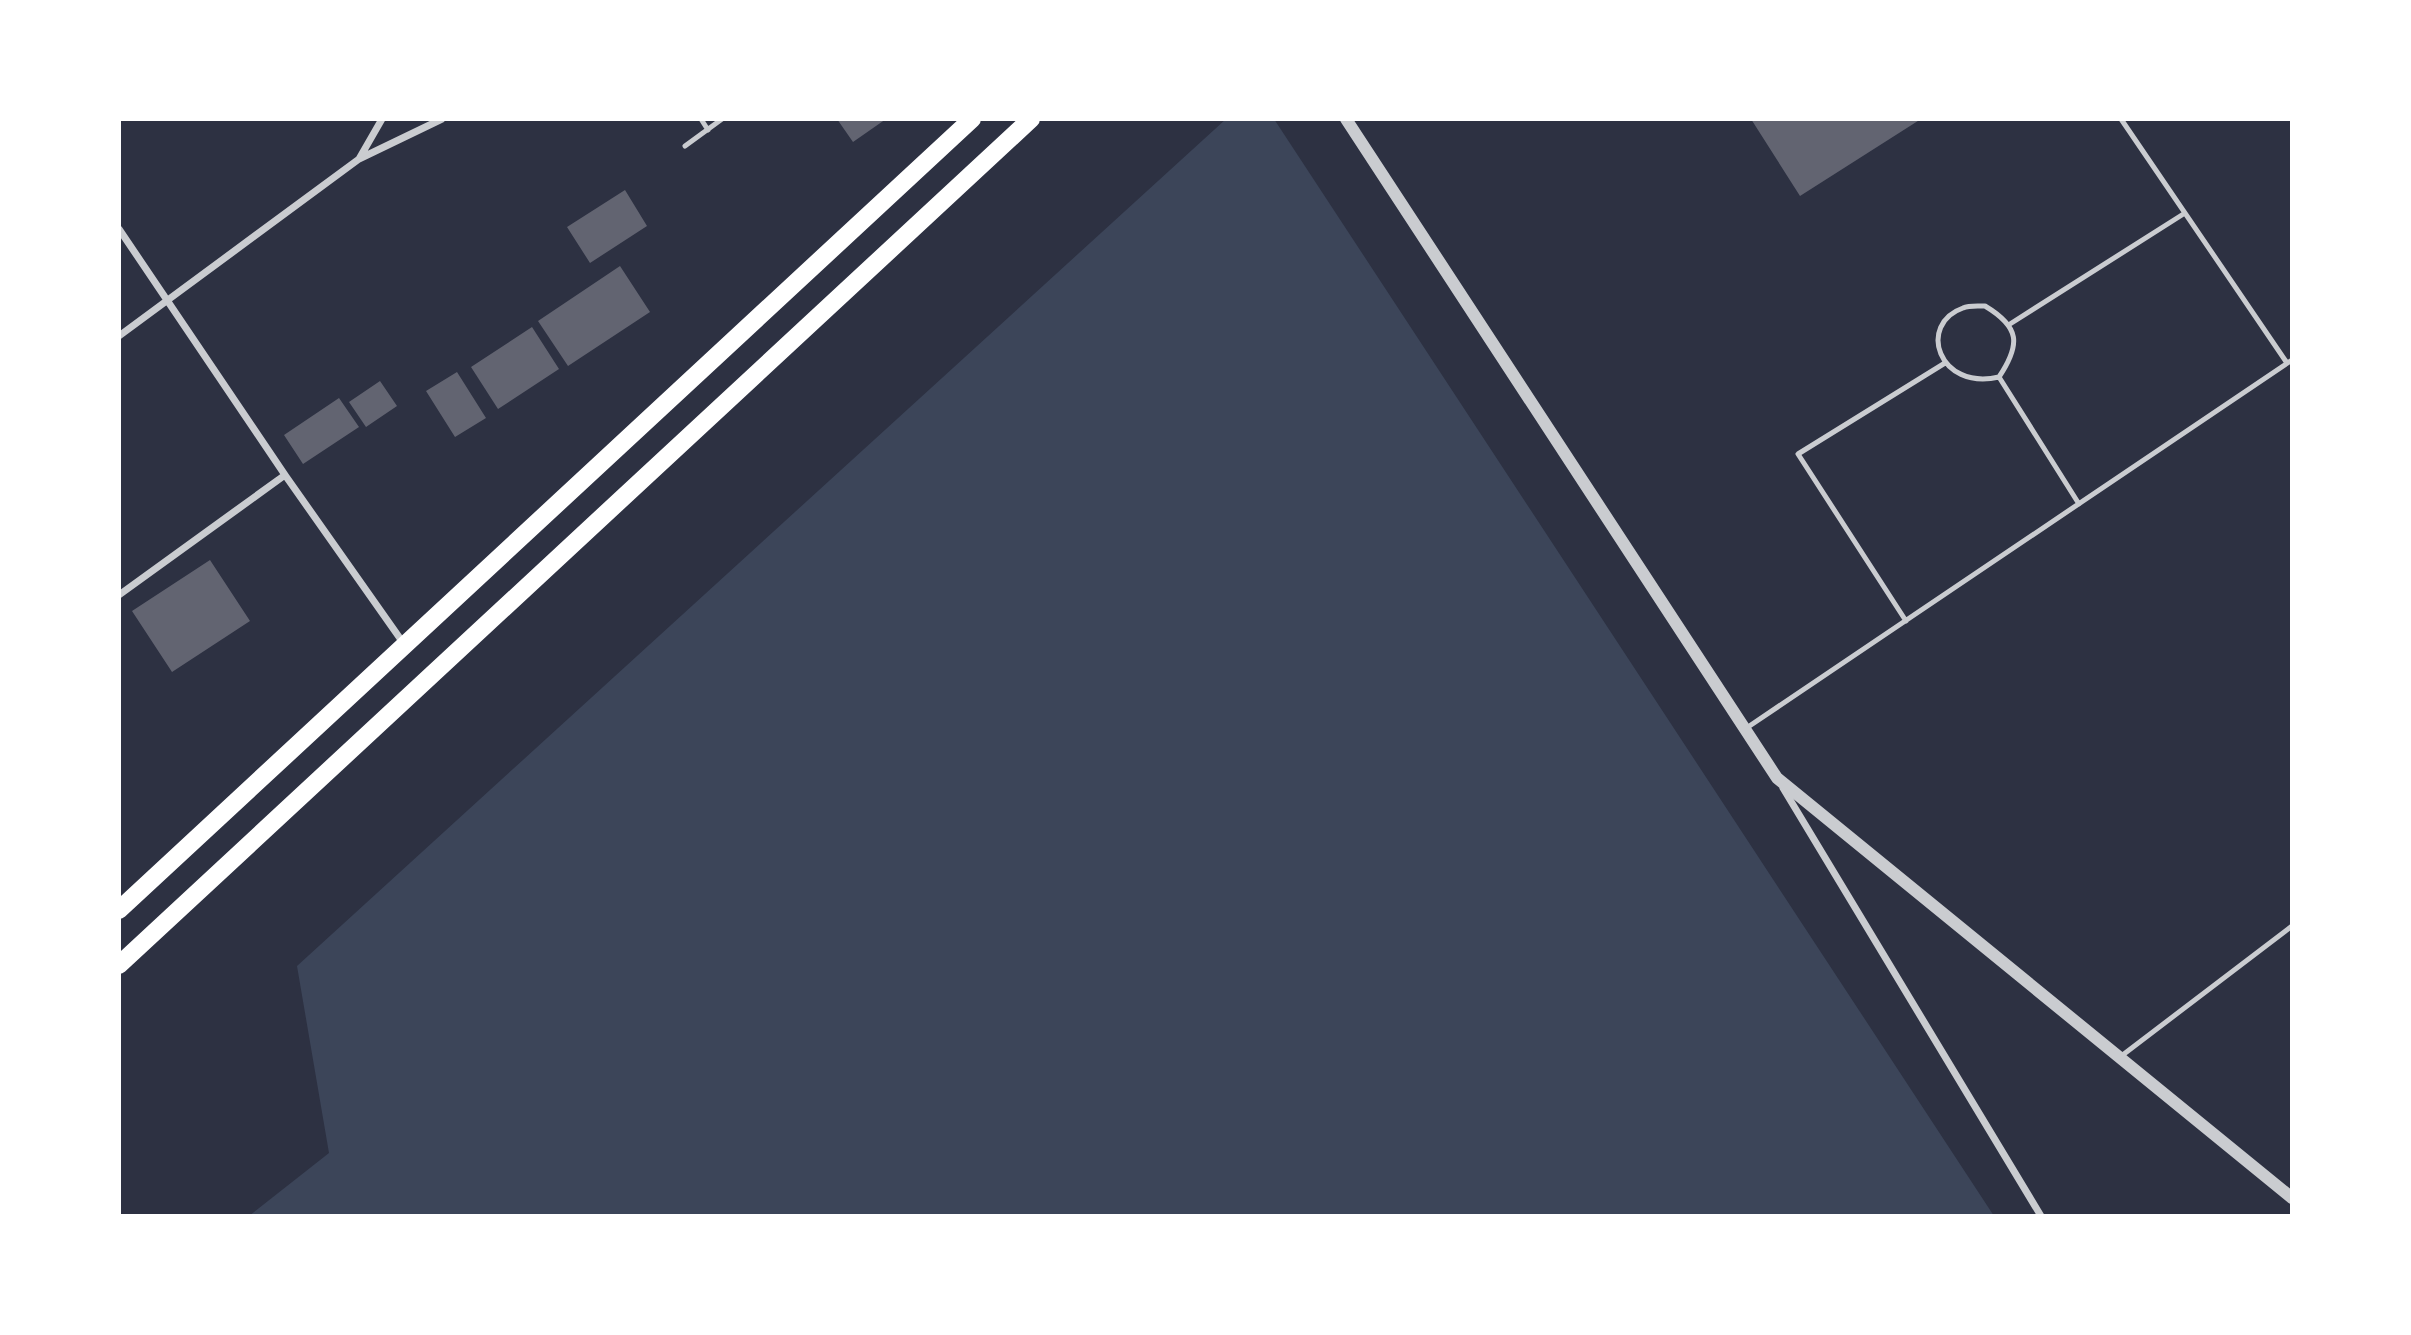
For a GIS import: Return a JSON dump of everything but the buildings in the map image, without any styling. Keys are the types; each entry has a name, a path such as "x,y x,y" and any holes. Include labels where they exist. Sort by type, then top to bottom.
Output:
{"main road":[{"path":"119,910 972,119"},
{"path":"119,965 1031,119"}],"street":[{"path":"359,159 382,119"},
{"path":"119,336 359,159 442,119"},
{"path":"1346,119 1777,778 2040,1216"},
{"path":"119,229 404,645"},
{"path":"119,595 285,475"},
{"path":"1777,778 2292,1198"}],"lane":[{"path":"701,119 708,130"},
{"path":"685,146 722,119"},
{"path":"1745,729 2290,362 2121,119"},
{"path":"2010,324 2185,213"},
{"path":"1985,306 2010,324 2013,334 2012,357 1999,377 1985,380 1950,371 1938,337 1946,319 1963,308 1985,306"},
{"path":"1906,621 1798,454 1945,363"},
{"path":"1999,377 2079,504"},
{"path":"2120,1057 2292,926"}],"shaded area":[{"path":"1226,119 1274,119 1994,1216 249,1216 329,1153 297,966"}]}
